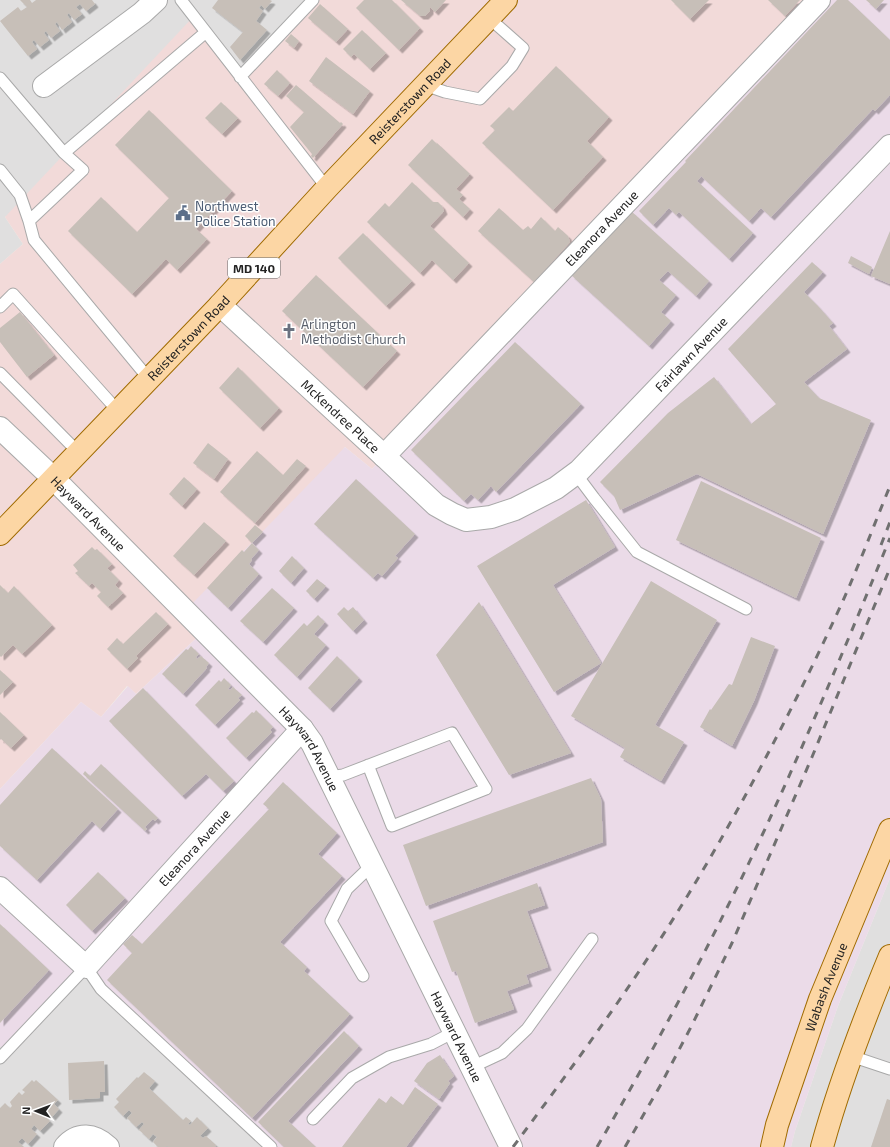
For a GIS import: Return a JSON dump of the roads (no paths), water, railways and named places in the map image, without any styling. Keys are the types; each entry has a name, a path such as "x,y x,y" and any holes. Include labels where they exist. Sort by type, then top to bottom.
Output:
{"main road":[{"name":"Reisterstown Road","path":"0,534 220,305 327,188 506,0"},
{"name":"Wabash Avenue","path":"772,1147 777,1125 820,999 890,830"},
{"path":"822,1147 850,1056 890,956"}],"street":[{"path":"44,86 142,13 156,0"},
{"name":"Eleanora Avenue","path":"384,456 819,0"},
{"name":"Fairlawn Avenue","path":"466,520 490,517 515,509 556,488 576,474 890,146"},
{"name":"McKendree Place","path":"220,305 436,505 466,520"},
{"name":"Hayward Avenue","path":"0,428 53,478 302,728 312,742 511,1147"},
{"name":"Eleanora Avenue","path":"86,967 302,728"},
{"path":"0,888 86,967"},
{"path":"65,1147 75,1138 85,1136 94,1138 104,1143 108,1147"}],"lane":[{"path":"181,0 327,188"},
{"path":"240,77 313,0"},
{"path":"425,85 445,92 480,99 512,66 523,48 489,18"},
{"path":"64,153 206,32"},
{"path":"0,78 64,153 84,170 29,221"},
{"path":"0,170 20,195 34,240 149,379"},
{"path":"0,307 13,294 118,411"},
{"path":"0,373 78,452"},
{"path":"576,474 638,552 746,609"},
{"path":"329,777 343,775 368,765 452,733 486,789 392,826 368,765"},
{"path":"363,976 331,921 347,889 372,866"},
{"path":"472,1067 502,1052 527,1030 592,939"},
{"path":"0,1058 86,967 101,989 271,1147"},
{"path":"313,1119 352,1078 389,1057 431,1044 454,1032"},
{"path":"850,1056 890,1070"}],"railway":[{"path":"513,1147 647,960 730,824 788,715 825,640 848,589 890,486"},
{"path":"881,545 890,522"},
{"path":"597,1147 643,1066 731,900 787,781 847,643 890,538"},
{"path":"625,1147 660,1086 692,1025 732,943 812,757 890,568"}],"place":[{"name":"Northwest Police Station","path":"183,213"},
{"name":"Arlington Methodist Church","path":"289,331"}]}
